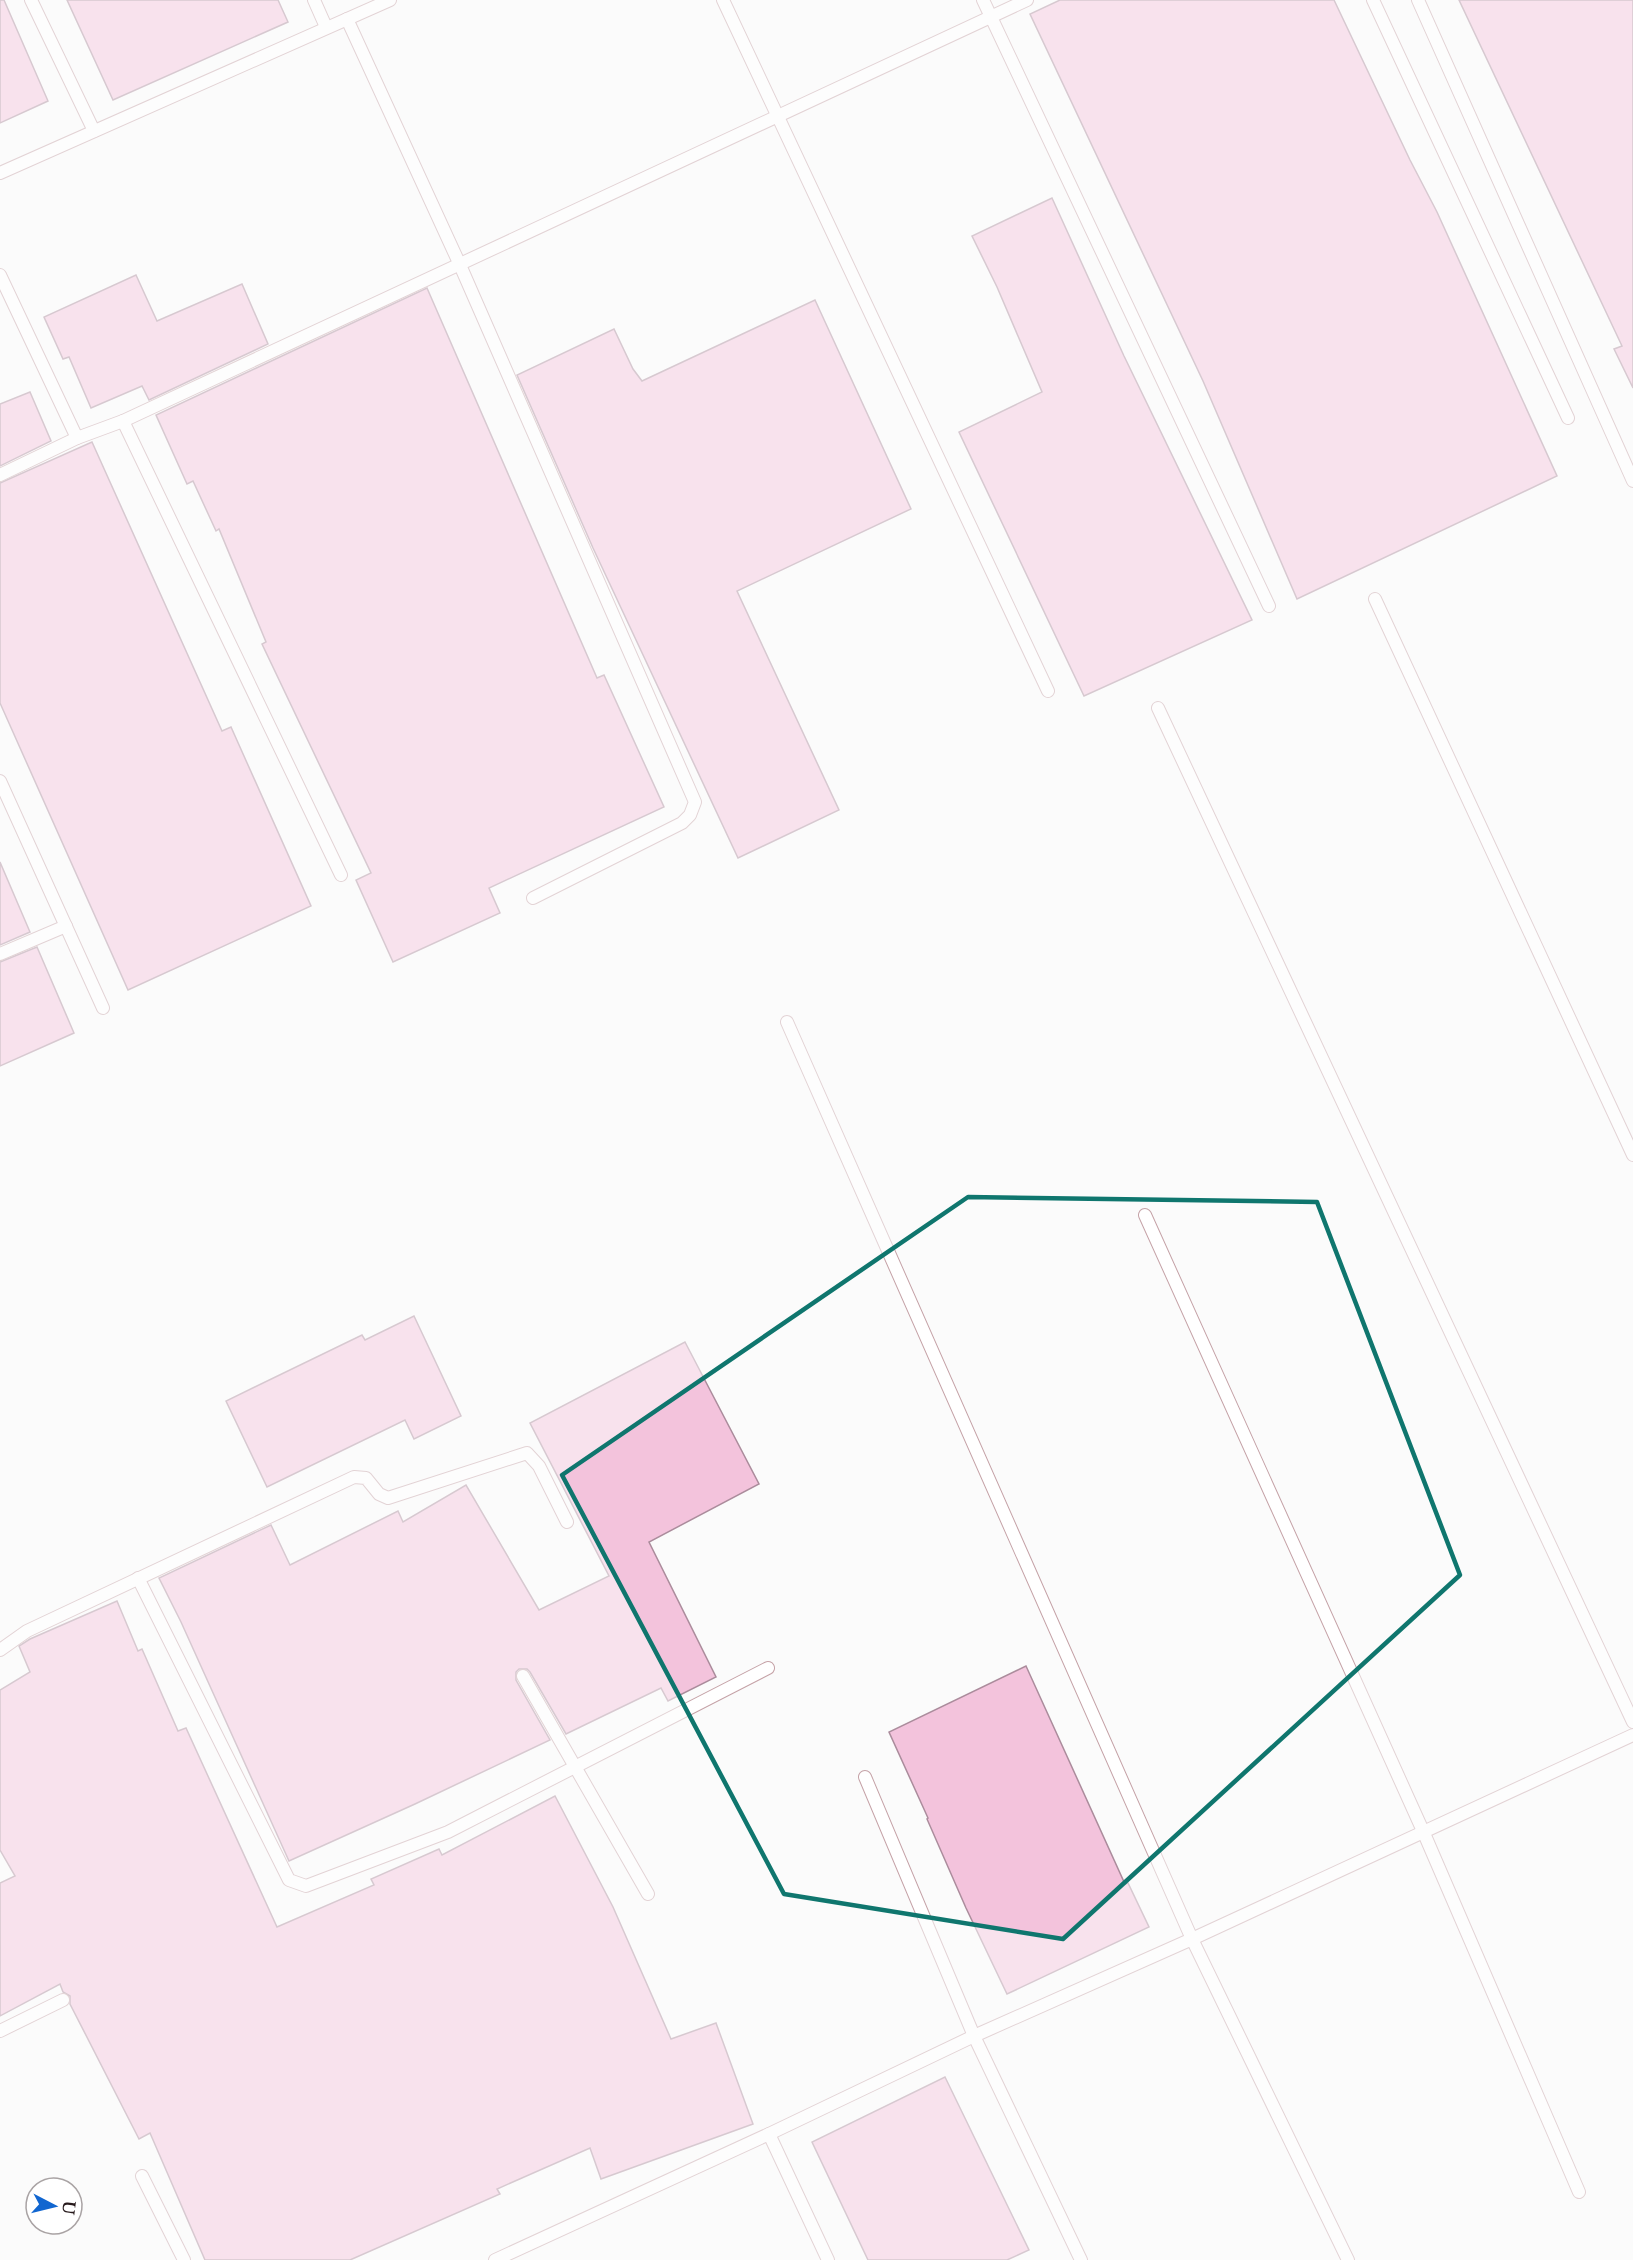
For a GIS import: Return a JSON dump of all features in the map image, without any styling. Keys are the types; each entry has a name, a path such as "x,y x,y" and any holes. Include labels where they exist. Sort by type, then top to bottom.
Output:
{"lane":[{"path":"32,0 94,131"},
{"path":"314,0 326,27"},
{"path":"0,173 390,0"},
{"path":"723,0 1048,691"},
{"path":"983,0 1269,606"},
{"path":"0,475 77,438 123,421 1027,0"},
{"path":"1373,0 1568,418"},
{"path":"1418,0 1633,481"},
{"path":"347,19 459,265 695,802 690,814 682,823 533,898"},
{"path":"0,275 77,438"},
{"path":"123,421 341,875"},
{"path":"1375,599 1633,1155"},
{"path":"1158,708 1633,1722"},
{"path":"0,782 103,1008"},
{"path":"0,954 66,926"},
{"path":"787,1022 1192,1939 1348,2260"},
{"path":"1145,1215 1423,1831 1579,2192"},
{"path":"0,1650 27,1631 354,1477 366,1478 379,1494 387,1498 527,1453 539,1466 567,1522"},
{"path":"138,1578 289,1880 306,1886 448,1832 768,1668"},
{"path":"523,1676 648,1894"},
{"path":"495,2260 974,2036 1192,1939 1633,1735"},
{"path":"865,1777 974,2036 1081,2260"},
{"path":"0,2031 63,2000"},
{"path":"768,2134 828,2260"},
{"path":"142,2176 184,2260"}],"highlighted area":[{"path":"968,1197 1317,1202 1460,1575 1063,1939 784,1894 562,1475"}],"building":[{"path":"0,0 4,0 48,101 0,123"},
{"path":"67,0 278,0 288,22 113,100"},
{"path":"1060,0 1334,0 1437,212 1557,476 1297,599 1203,381 1030,14"},
{"path":"1459,0 1633,0 1633,388 1614,349 1622,346"},
{"path":"1052,198 1124,356 1252,620 1084,696 959,432 1042,392 997,287 972,236"},
{"path":"136,275 157,321 242,284 268,344 149,400 142,386 91,408 69,357 63,359 44,317"},
{"path":"427,288 597,678 604,675 664,807 489,888 500,913 393,962 356,880 371,873 262,644 266,642 219,529 216,531 193,481 187,484 156,415"},
{"path":"815,300 911,509 737,591 839,810 738,858 593,548 517,375 614,329 633,369 642,381"},
{"path":"30,392 51,441 0,466 0,404"},
{"path":"92,442 222,731 231,727 311,906 128,990 0,703 0,483"},
{"path":"0,862 30,932 0,945"},
{"path":"37,947 74,1033 0,1066 0,962"},
{"path":"414,1316 461,1416 414,1439 405,1420 267,1487 226,1401 362,1335 365,1340"},
{"path":"685,1342 759,1484 649,1542 716,1677 668,1701 661,1688 566,1734 530,1672 527,1669 519,1669 516,1672 516,1680 550,1740 289,1861 159,1578 271,1525 290,1565 398,1511 403,1522 466,1485 539,1610 609,1576 530,1423"},
{"path":"117,1601 138,1651 142,1649 178,1731 186,1728 277,1927 374,1885 371,1879 439,1849 442,1855 555,1796 613,1907 671,2039 716,2023 753,2124 601,2179 590,2148 497,2189 500,2194 350,2260 205,2260 150,2133 139,2139 70,2004 70,1996 63,1992 60,1984 0,2016 0,1883 15,1876 0,1850 0,1690 30,1672 19,1646"},
{"path":"1026,1666 1125,1884 1128,1883 1149,1927 1007,1994 966,1908 889,1732"},
{"path":"945,2077 1029,2250 1007,2260 868,2260 812,2142"}]}
